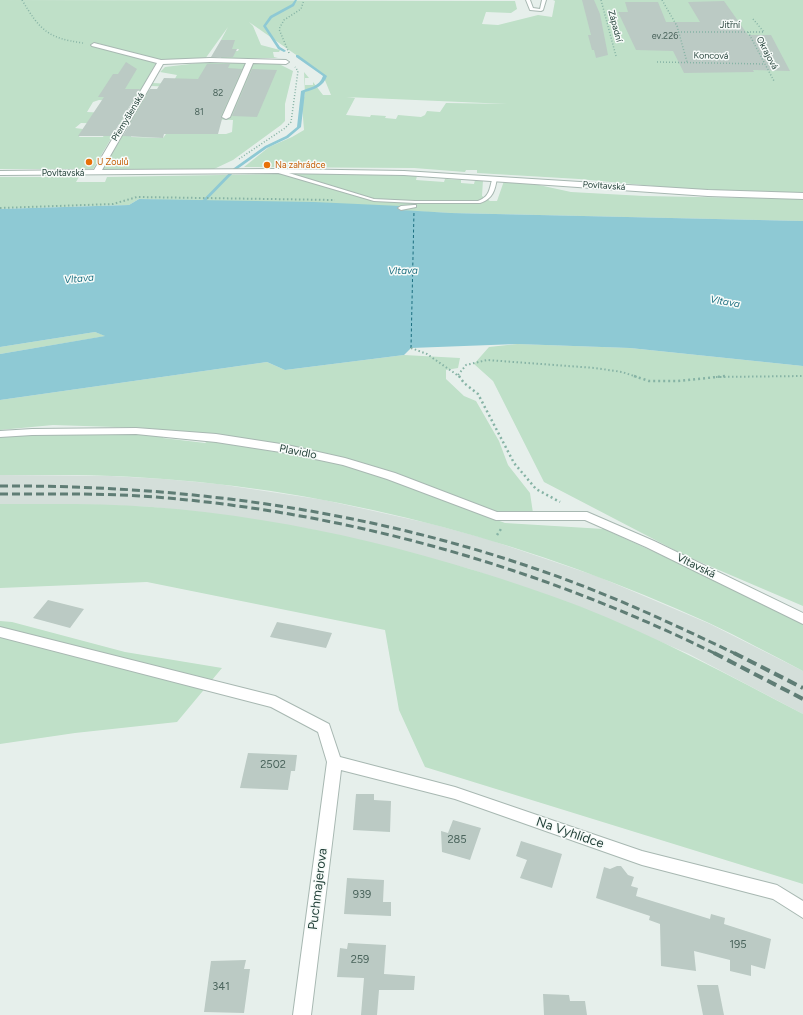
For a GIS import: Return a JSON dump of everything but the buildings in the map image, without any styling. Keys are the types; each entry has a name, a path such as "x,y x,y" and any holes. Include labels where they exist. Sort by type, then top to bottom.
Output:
{"street":[{"path":"94,44 161,62 210,60 286,62"},
{"path":"226,117 250,61"},
{"name":"Přemyšlenská","path":"96,173 161,62"},
{"name":"Povltavská","path":"0,173 277,171 404,173 495,178 708,194 803,196"},
{"name":"Plavidlo","path":"0,434 32,432 136,431 216,438 287,449 345,462 391,476 496,516 587,516"},
{"name":"Vltavská","path":"587,516 650,544 803,619"},
{"path":"0,632 275,702 324,728 334,762"},
{"name":"Na Vyhlídce","path":"334,762 455,793 642,858 777,894 803,910"},
{"name":"Puchmajerova","path":"302,1015 334,762"}],"lane":[{"path":"528,0 531,9 541,10 544,0"},
{"path":"277,171 374,200 414,206"},
{"path":"401,208 478,202 486,200 491,196 495,178"}],"path":[{"path":"22,0 35,21 48,35 64,41 94,44"},
{"path":"288,49 279,30 284,20 300,9 304,0"},
{"name":"Západní","path":"601,0 616,56"},
{"path":"662,0 677,26 687,62"},
{"name":"Jitřní","path":"678,32 764,32 753,19"},
{"name":"Okrajová","path":"748,32 774,81"},
{"path":"221,172 224,168 285,128 291,122 298,71 293,65 286,62"},
{"name":"Koncová","path":"657,62 765,64"},
{"path":"0,208 113,204 137,197 336,200"},
{"path":"411,348 427,354 458,375 464,383 478,394 514,463 536,489 562,502"},
{"path":"458,375 466,365 487,360 595,368 622,372 649,381 678,381 727,376 803,376"}],"shaded area":[{"path":"0,475 111,476 218,484 324,500 432,524 487,539 599,577 710,624 803,671 803,714 689,654 580,607 470,569 310,529 206,513 152,507 0,504"}],"green space":[{"path":"0,0 515,1 517,9 511,13 486,12 482,24 498,25 538,15 552,17 555,1 553,0 803,0 803,195 696,190 579,179 477,173 477,170 466,170 465,172 414,168 244,167 269,147 304,130 302,105 305,94 304,72 309,78 305,78 305,85 313,85 313,82 323,95 331,95 322,73 249,22 253,26 261,45 280,50 279,52 273,52 274,57 278,58 221,58 224,51 238,51 239,49 227,49 229,40 221,40 228,27 205,59 160,60 97,43 94,46 156,63 134,102 99,100 93,102 87,112 126,114 120,124 81,123 75,128 83,129 79,137 103,137 107,130 116,130 93,169 0,169","holes":["346,97 508,104 446,103 440,112 427,111 425,115 421,117 398,115 396,119 385,118 386,116 371,115 370,117 346,115 355,98"]},
{"path":"207,62 277,63 293,71 285,104 285,121 233,160 214,169 104,171 103,169 122,136 132,129 131,137 163,138 166,134 226,134 232,132 233,120 207,119 159,125 129,124 148,91 157,91 175,87 151,86 153,83 172,84 177,75 160,72 165,67"},
{"path":"336,173 417,176 416,180 444,182 445,179 461,180 461,183 474,184 475,180 483,180 482,196 490,201 497,201 504,181 525,182 571,192 644,196 803,199 803,221 451,213 139,199 129,205 0,209 0,177 79,177 76,182 105,182 107,177"},
{"path":"95,332 106,336 0,354 0,347"},
{"path":"517,344 630,348 803,366 803,606 686,556 544,482 493,381 474,364 489,347"},
{"path":"404,355 460,358 458,368 446,370 446,379 464,396 476,401 499,441 508,465 530,493 533,513 496,512 409,478 328,454 255,440 146,428 53,425 0,430 0,400 267,362 285,370"},
{"path":"22,435 163,435 163,438 205,443 208,441 314,458 366,471 505,523 604,529 803,622 803,671 709,623 644,595 578,570 511,547 443,527 374,510 304,496 234,486 143,477 0,475 0,437"},
{"path":"0,504 95,504 152,507 207,512 315,530 422,555 475,571 579,606 664,643 803,714 803,884 425,767 399,710 385,630 147,582 0,588"},
{"path":"0,621 12,622 125,652 222,668 177,722 75,733 0,744"}],"water":[{"name":"Vltava","path":"139,199 314,202 401,206 401,210 451,213 803,221 803,366 630,348 517,344 411,348 404,355 285,370 267,362 0,400 0,354 105,336 95,332 0,347 0,209 129,205"}],"waterway":[{"path":"284,51 279,48 264,26 271,17 293,5 296,0"},
{"path":"199,206 235,169 266,147 287,137 299,127 303,91 314,88 322,83 325,76 297,56"}],"ferry route":[{"path":"411,348 414,211"}],"railway":[{"path":"0,486 138,490 206,496 275,505 343,517 410,532 476,550 592,589 736,654"},
{"path":"0,494 98,494 156,497 229,505 302,516 373,531 444,549 514,571 582,595 650,623 715,654"},
{"path":"715,654 803,699"},
{"path":"736,654 803,688"}],"place":[{"name":"U Zoulů","path":"89,162"},
{"name":"Na zahrádce","path":"267,165"}]}
